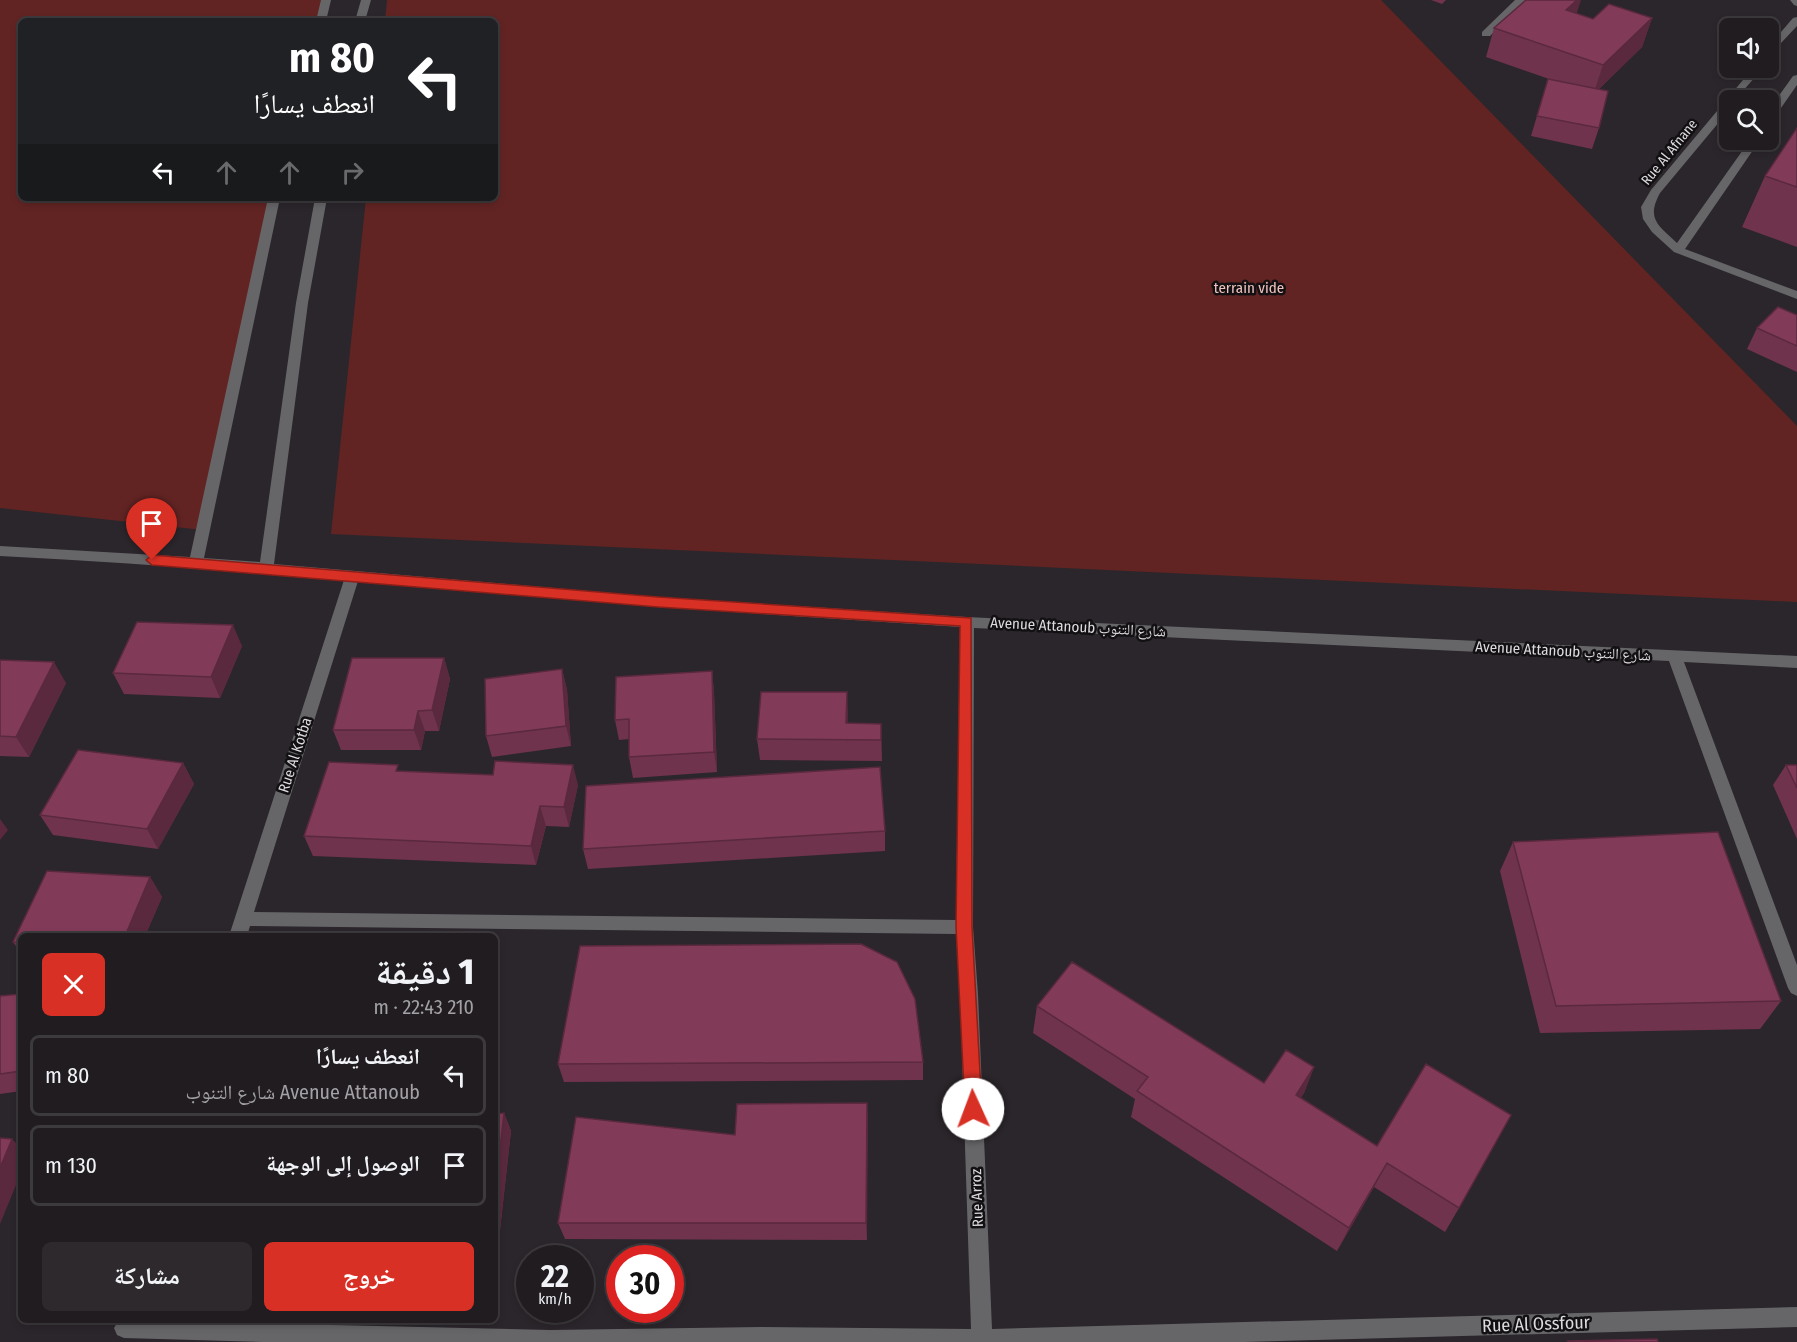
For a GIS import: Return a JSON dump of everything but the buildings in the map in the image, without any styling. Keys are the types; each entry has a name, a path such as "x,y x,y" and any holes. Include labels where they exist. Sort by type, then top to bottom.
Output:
{"street":[{"path":"322,18 326,0"},
{"path":"361,18 366,0"},
{"path":"1486,34 1521,0"},
{"path":"1779,41 1797,20"},
{"name":"Rue Al Afnane","path":"1739,90 1750,78"},
{"path":"1779,103 1797,78"},
{"name":"Rue Al Afnane","path":"1719,114 1655,192 1647,207 1649,219 1656,230 1678,250 1797,295"},
{"path":"1678,250 1748,150"},
{"path":"196,562 273,201"},
{"path":"266,570 302,303 320,201"},
{"name":"Avenue Attanoub شارع التنوب","path":"0,551 196,562 266,570 353,575 658,602 967,622 1797,662"},
{"name":"Rue Al Kotba","path":"239,933 353,575"},
{"name":"Rue Arroz","path":"967,622 964,927 982,1341"},
{"path":"1675,657 1797,988"},
{"path":"243,919 964,927"},
{"name":"Rue Al Ossfour","path":"123,1330 550,1341 761,1337 982,1341 1797,1317"}],"green space":[{"path":"0,0 324,0 320,18 18,18 18,201 277,201 203,530 0,508"},
{"name":"terrain vide","path":"387,0 1381,0 1797,426 1797,602 331,534 366,201 498,201 498,18 385,18"}],"route":[{"path":"152,560 658,602 967,622 964,927 973,1109"}]}
